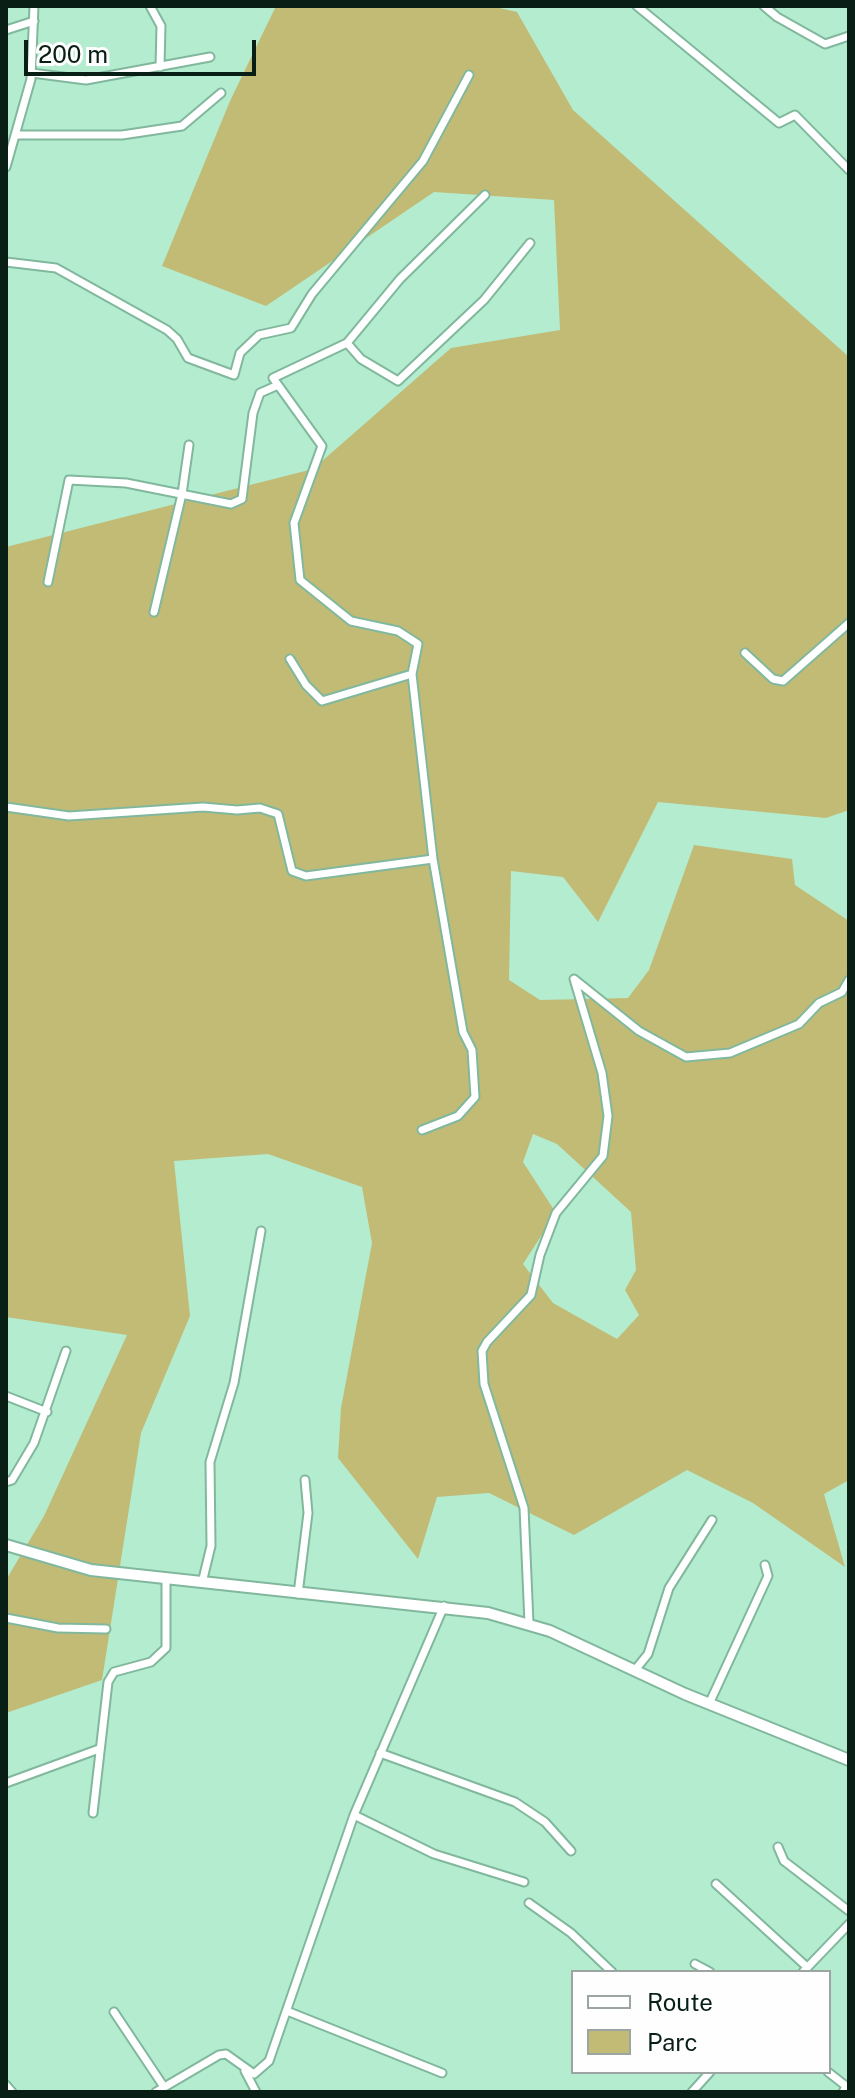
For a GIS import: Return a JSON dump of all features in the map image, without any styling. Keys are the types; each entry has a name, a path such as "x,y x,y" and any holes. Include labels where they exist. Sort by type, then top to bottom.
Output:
{"street":[{"path":"6,167 18,135 32,73 34,6"},
{"path":"150,6 161,26 160,67"},
{"path":"637,6 779,123 795,115 849,170"},
{"path":"764,6 777,17 825,44 849,36"},
{"path":"6,30 34,21"},
{"path":"32,73 86,80 210,57"},
{"path":"6,262 56,268 167,330 177,339 188,358 234,375 240,353 259,335 291,328 312,294 423,161 469,75"},
{"path":"18,135 122,135 182,126 221,93"},
{"path":"422,1130 458,1116 475,1097 472,1050 463,1032 433,859 412,674 418,644 398,631 351,621 300,580 294,523 322,446 273,378 347,343 400,279 485,195"},
{"path":"347,343 361,359 398,381 484,300 530,243"},
{"path":"48,582 69,480 126,483 231,504 242,499 253,413 260,393 276,386"},
{"path":"154,612 182,494 189,445"},
{"path":"745,653 773,679 783,681 849,623"},
{"path":"290,659 306,685 322,701 412,674"},
{"path":"6,807 69,816 203,807 237,810 260,808 278,814 292,871 306,876 433,859"},
{"path":"529,1623 524,1508 484,1384 482,1351 531,1295 540,1255 556,1213 603,1156 608,1116 602,1073 574,979 639,1031 686,1057 730,1053 799,1024 819,1003 842,992 849,980"},
{"path":"202,1583 211,1546 210,1462 234,1383 261,1231"},
{"path":"6,1482 12,1480 34,1443 66,1351"},
{"path":"6,1396 47,1412"},
{"path":"298,1594 308,1513 305,1480"},
{"path":"635,1670 648,1654 669,1588 712,1520"},
{"path":"6,1545 91,1570 298,1594 444,1606 529,1623 709,1704 849,1760"},
{"path":"709,1704 768,1576 765,1565"},
{"path":"93,1813 108,1682 114,1672 151,1662 166,1648 166,1579"},
{"path":"243,2069 254,2074 265,2066 354,1815 444,1606"},
{"path":"6,1618 58,1628 106,1629"},
{"path":"6,1783 99,1749"},
{"path":"380,1753 515,1802 545,1822 571,1851"},
{"path":"354,1815 434,1854 524,1882"},
{"path":"778,1847 784,1861 849,1911"},
{"path":"716,1884 805,1970 849,1924"},
{"path":"529,1903 571,1933 610,1970"},
{"path":"695,1964 706,1970"},
{"path":"287,2011 442,2073"},
{"path":"114,2012 164,2087"},
{"path":"156,2092 219,2055 229,2056 243,2069 256,2092"},
{"path":"692,2092 708,2074"},
{"path":"831,2074 846,2086 843,2092"},
{"path":"6,2085 12,2092"}],"green space":[{"path":"276,6 491,6 517,12 573,110 849,357 849,810 826,818 658,802 598,922 563,877 511,871 509,980 540,1000 628,998 649,970 694,845 792,859 795,885 849,921 849,1480 824,1494 845,1567 753,1503 687,1470 574,1535 489,1493 437,1497 418,1559 338,1458 341,1408 372,1243 362,1187 268,1154 174,1161 190,1316 141,1433 102,1680 6,1713 6,1580 44,1516 127,1335 6,1317 6,547 313,469 451,348 560,330 554,200 434,192 266,306 162,266 230,101","holes":["533,1134 557,1144 631,1212 636,1270 625,1290 639,1315 617,1339 553,1303 523,1264 556,1213 523,1162"]}]}
